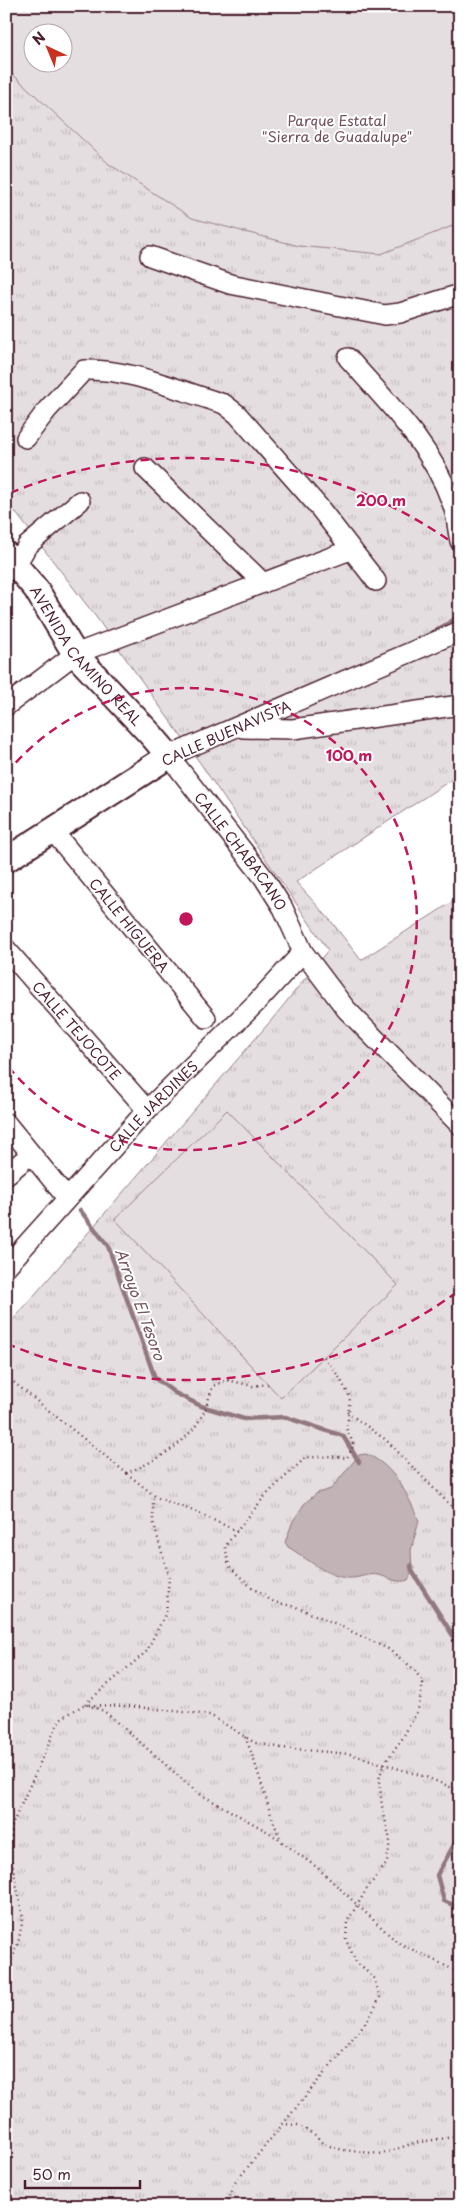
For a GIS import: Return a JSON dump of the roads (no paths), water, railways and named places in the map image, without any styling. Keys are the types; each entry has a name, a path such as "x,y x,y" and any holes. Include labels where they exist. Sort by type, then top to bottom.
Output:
{"street":[{"path":"150,256 230,284 385,315 400,313 460,294"},
{"path":"348,358 413,432 434,465 445,484 454,506 460,541"},
{"path":"26,438 47,410 84,370 121,373 224,404 238,414 318,506 350,550 376,581"},
{"path":"144,468 263,583"},
{"path":"10,564 27,546 80,500"},
{"path":"6,706 75,654 350,550"},
{"name":"AVENIDA CAMINO REAL","path":"10,564 36,589 75,654 169,756"},
{"name":"CALLE BUENAVISTA","path":"6,860 169,756 460,632"},
{"path":"234,728 293,729 460,705"},
{"name":"CALLE CHABACANO","path":"169,756 264,878 283,908 303,952 346,1009 460,1125"},
{"name":"CALLE HIGUERA","path":"53,831 206,1018"},
{"name":"CALLE TEJOCOTE","path":"6,949 147,1110"},
{"name":"CALLE JARDINES","path":"6,1267 147,1110 257,1002 303,952"},
{"path":"6,1123 67,1198"},
{"path":"6,1174 31,1154"}],"waterway":[{"path":"431,634 460,616"},
{"name":"Arroyo El Tesoro","path":"80,1210 108,1246 155,1378 175,1393 201,1406 244,1419 285,1417 343,1436 359,1462"},
{"name":"Arroyo El Tesoro","path":"411,1566 412,1571 457,1642 460,1661"},
{"name":"Arroyo El Tesoro","path":"460,1834 437,1875 444,1901 460,1908"}],"park label":[{"name":"Parque Estatal \"Sierra de Guadalupe\"","path":"337,128"}]}
